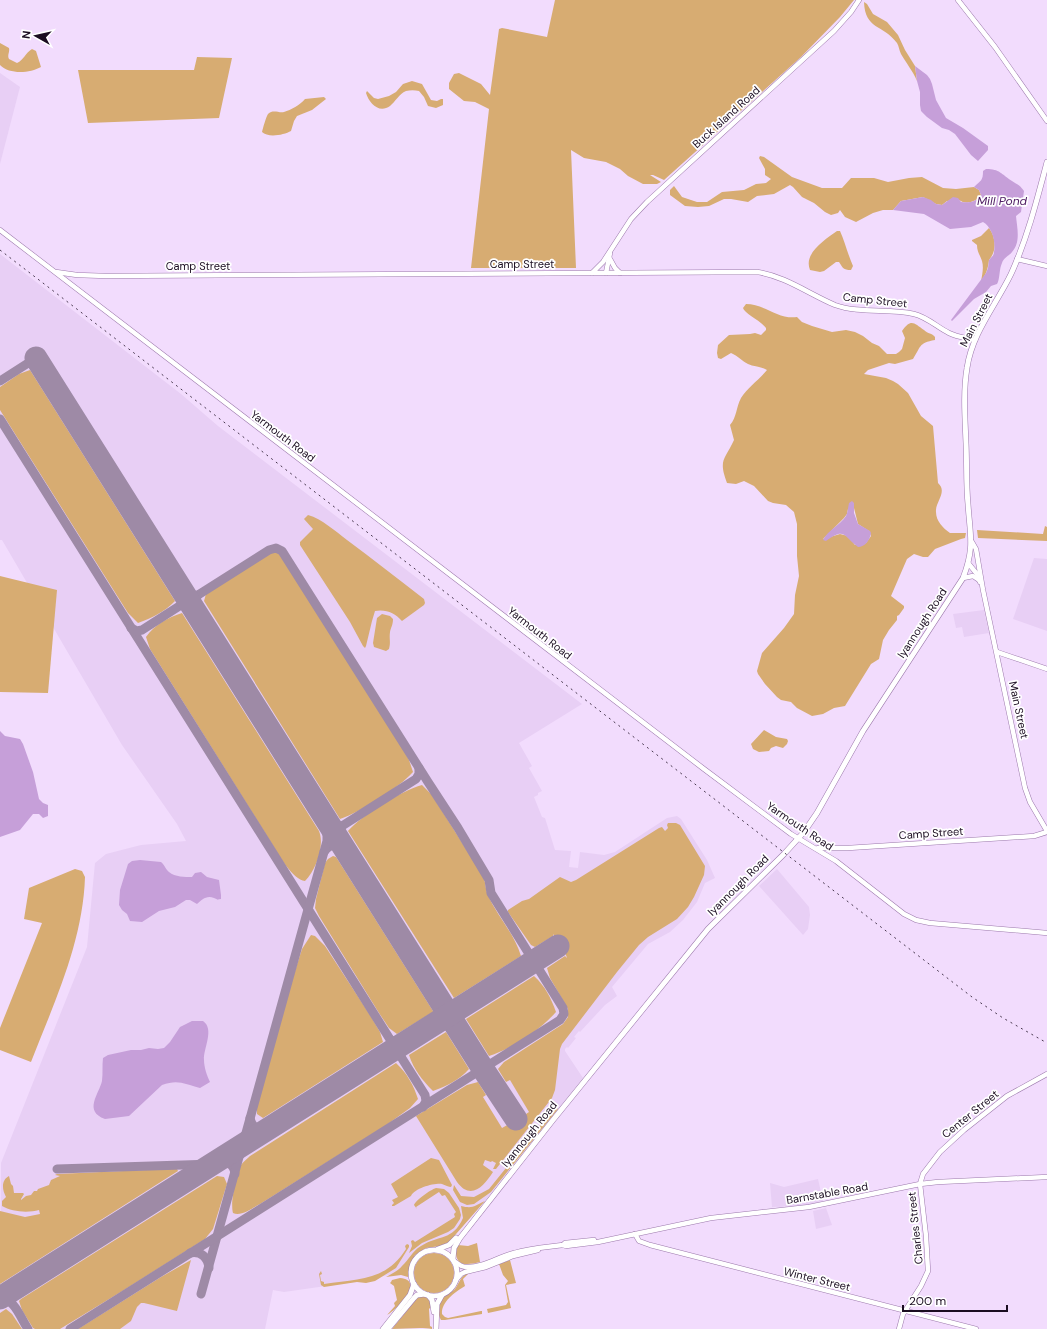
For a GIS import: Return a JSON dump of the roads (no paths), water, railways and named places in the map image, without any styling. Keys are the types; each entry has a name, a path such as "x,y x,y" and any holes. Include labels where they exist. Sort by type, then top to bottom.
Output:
{"main road":[{"name":"Buck Island Road","path":"592,273 603,262 631,219 647,202 834,31 851,12 859,0"},
{"path":"958,0 995,48 1047,121"},
{"name":"Main Street","path":"983,589 977,574 968,563 972,542 968,504 965,383 970,356 975,340 1007,281 1031,222 1047,162"},
{"name":"Yarmouth Road","path":"0,230 578,673 799,838 832,858 896,909 916,920 934,923 1047,933"},
{"path":"605,273 610,259 610,252"},
{"path":"610,259 620,273"},
{"path":"1017,259 1047,266"},
{"path":"603,262 605,273"},
{"name":"Camp Street","path":"54,272 77,275 620,273 744,271 762,273 779,278 842,307 913,314 926,319 948,333 975,340"},
{"path":"71,284 77,275"},
{"name":"Main Street","path":"972,542 976,549 983,589 1027,793 1047,831"},
{"name":"Iyannough Road","path":"454,1260 453,1252 455,1246 490,1200 708,929 799,838 817,813 863,731 963,578 968,563"},
{"path":"963,578 974,576 979,580"},
{"path":"997,652 1047,669"},
{"name":"Camp Street","path":"815,847 835,849 1034,836 1047,831"},
{"path":"832,858 832,853 835,849"},
{"name":"Center Street","path":"920,1184 920,1180 926,1170 940,1152 955,1138 1007,1096 1047,1074"},
{"name":"Barnstable Road","path":"454,1260 459,1265 467,1267 519,1251 540,1247 566,1246 598,1242 711,1218 810,1207 920,1184 1047,1177"},
{"name":"Charles Street","path":"899,1329 905,1311 921,1286 928,1271 926,1236 920,1184"},
{"name":"Iyannough Road","path":"436,1250 446,1247 453,1242 490,1200"},
{"path":"642,1232 645,1241 654,1245"},
{"name":"Winter Street","path":"635,1234 642,1243 976,1329"},
{"name":"Barnstable Road","path":"455,1281 465,1272 486,1267 513,1256 541,1250 547,1247"},
{"path":"436,1250 446,1252 454,1260 457,1271 455,1281 449,1290 443,1294 435,1296 426,1294 419,1290 414,1284 411,1271 414,1261 423,1252 436,1250"},
{"path":"383,1329 410,1295 414,1284"},
{"path":"426,1294 433,1304 436,1326"},
{"path":"388,1329 417,1295 426,1294"},
{"path":"436,1326 437,1304 443,1294"}],"water":[{"path":"915,66 930,79 936,100 946,118 988,146 988,150 978,161 971,155 955,134 942,128 921,111 920,92"},
{"name":"Mill Pond","path":"986,169 1000,172 1020,186 1024,191 1021,212 1016,216 1018,235 1017,244 1001,265 997,284 991,286 986,292 974,299 952,321 951,320 986,273 989,260 994,253 993,235 989,227 983,222 971,227 950,229 924,214 893,210 901,201 923,197 936,204 942,205 953,197 958,198 961,202 975,201 981,195 979,190 974,187 983,177 983,171"},
{"path":"852,501 854,503 854,513 858,524 871,533 867,543 861,547 858,547 841,534 837,534 826,541 823,540 825,536 846,516 849,503"},
{"path":"0,731 5,736 20,739 23,744 33,772 39,799 48,805 48,816 43,818 39,814 33,814 20,830 0,837"},
{"path":"140,860 161,862 171,874 177,876 192,877 195,873 201,872 207,877 219,880 221,899 217,900 211,897 206,898 197,904 190,900 186,900 175,907 159,911 142,922 130,921 127,914 119,905 120,890 128,864 132,861"},
{"path":"192,1021 203,1021 208,1029 208,1039 204,1060 210,1082 200,1088 177,1082 168,1083 162,1085 129,1116 105,1119 98,1116 95,1112 94,1102 102,1081 103,1058 108,1055 131,1050 164,1048 180,1027"}],"railway":[{"path":"0,250 972,997 1003,1018 1047,1043"}]}
